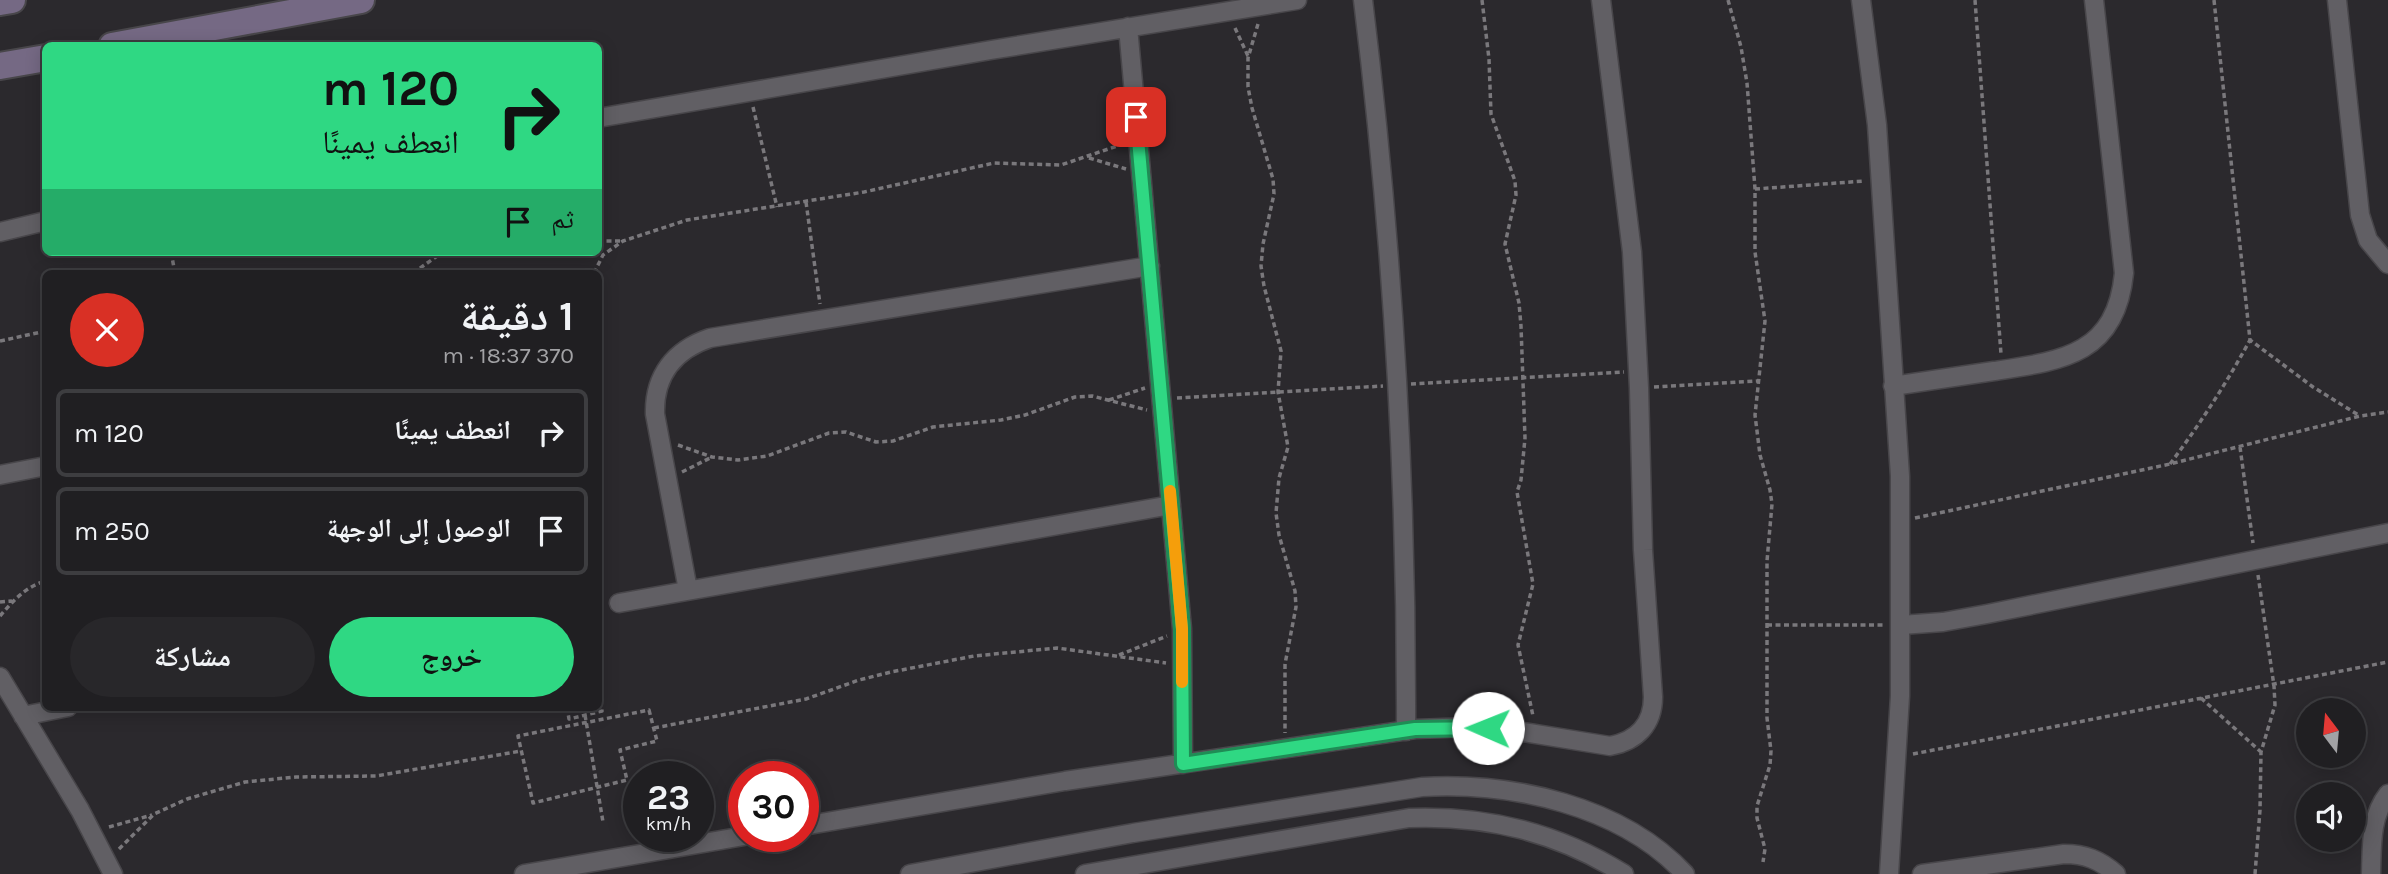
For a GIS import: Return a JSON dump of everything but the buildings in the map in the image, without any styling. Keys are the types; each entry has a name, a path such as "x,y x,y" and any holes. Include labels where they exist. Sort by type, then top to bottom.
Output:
{"main road":[{"path":"0,2 12,0"},
{"path":"134,42 361,0"},
{"path":"0,66 42,59"}],"street":[{"path":"602,117 1297,0"},
{"path":"1363,0 1383,174 1397,359 1405,545 1406,731"},
{"path":"819,823 1065,781 1406,731 1472,727 1536,732 1610,746 1635,737 1647,724 1653,697 1643,550 1639,388 1632,252 1601,0"},
{"path":"1861,0 1877,125 1900,476 1898,757 1889,874"},
{"path":"1893,386 2050,363 2092,343 2111,320 2123,290 2124,274 2094,0"},
{"path":"2337,0 2360,215 2368,240 2388,264"},
{"path":"1128,27 1182,629 1183,764"},
{"path":"0,232 42,222"},
{"path":"688,590 655,414 657,388 669,364 686,348 710,338 1150,266"},
{"path":"0,475 42,467"},
{"path":"619,603 1171,505"},
{"path":"1901,625 1976,616 2388,533"},
{"path":"0,677 110,867"},
{"path":"23,716 48,711"},
{"path":"910,874 1133,833 1411,789 1450,786 1508,789 1588,811 1633,834 1685,874"},
{"path":"2371,874 2376,817 2388,794"},
{"path":"1085,874 1409,818 1437,817 1494,822 1550,836 1585,851 1624,874"},
{"path":"524,874 628,865 728,840"},
{"path":"1922,874 2075,854 2097,860 2116,874"}],"path":[{"path":"1482,0 1489,59 1491,114 1515,181 1516,195 1504,244 1519,303 1521,326 1525,438 1521,480 1517,492 1533,583 1518,645 1536,732"},
{"path":"1728,0 1744,63 1755,189 1755,252 1765,321 1755,415 1757,437 1772,504 1767,538 1767,718 1771,751 1757,818 1765,849 1763,862"},
{"path":"1975,0 2002,370"},
{"path":"2170,464 2200,425 2250,340 2214,0"},
{"path":"1264,5 1248,58 1248,88 1273,179 1274,194 1261,266 1281,351 1278,392 1288,447 1279,478 1276,513 1279,535 1296,591 1296,607 1285,664 1285,749"},
{"path":"1228,11 1248,58"},
{"path":"749,91 777,207"},
{"path":"596,270 603,255 623,241 687,219 806,202 994,163 1061,165 1138,139"},
{"path":"1087,158 1141,173"},
{"path":"1755,189 1880,180"},
{"path":"806,202 822,320"},
{"path":"602,241 623,241"},
{"path":"417,270 437,256"},
{"path":"0,341 42,332"},
{"path":"2250,340 2313,387 2360,416"},
{"path":"1639,388 1757,382"},
{"path":"1107,400 1160,383"},
{"path":"659,438 712,457 738,460 767,456 829,433 846,432 876,442 893,441 933,427 1026,415 1075,397 1092,396 1163,414"},
{"path":"1900,521 2170,464 2360,416 2388,412"},
{"path":"667,479 712,457"},
{"path":"0,617 14,600 29,588 42,583"},
{"path":"0,602 14,600"},
{"path":"1767,625 1901,625"},
{"path":"1117,656 1182,629"},
{"path":"654,728 806,699 869,677 974,656 1057,648 1182,666"},
{"path":"1898,757 2388,662"},
{"path":"2255,874 2261,752 2275,705 2274,685"},
{"path":"2201,698 2261,752"},
{"path":"649,710 654,728 657,741 620,750 627,780 533,803 518,736 649,710"},
{"path":"568,711 569,719 602,711"},
{"path":"584,715 603,822"},
{"path":"92,832 154,814 187,799 245,782 296,777 376,776 522,751"},
{"path":"110,867 154,814"}],"slow traffic":[{"path":"1170,491 1182,629 1182,682"}],"route":[{"path":"1136,117 1182,629 1183,764 1415,729 1488,728"}]}
